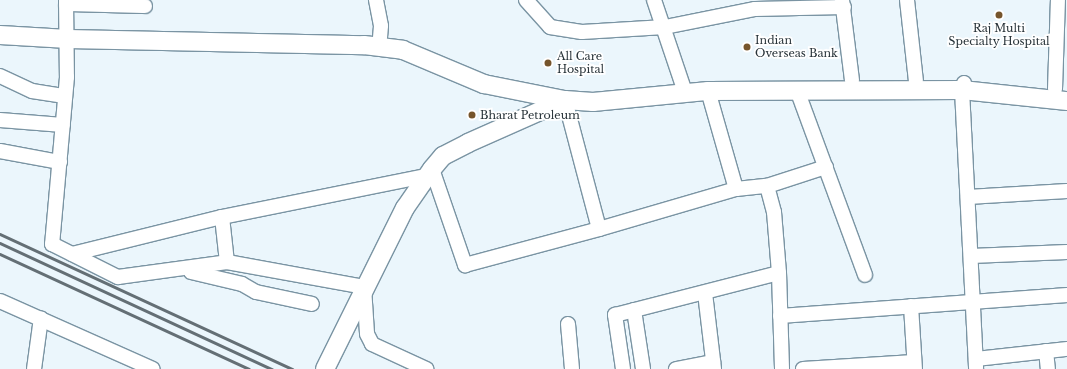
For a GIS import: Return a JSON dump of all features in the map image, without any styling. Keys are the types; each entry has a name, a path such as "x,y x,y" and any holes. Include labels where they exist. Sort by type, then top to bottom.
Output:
{"main road":[{"path":"0,34 68,39 355,44 404,50 427,58 484,84 565,100 583,102 683,88 852,80 916,81 963,87 1063,94"},
{"path":"683,88 708,91 963,87"},
{"path":"325,369 364,287 405,208 429,172 443,156 468,143 565,100"}],"street":[{"path":"376,0 381,26 379,47"},
{"path":"526,0 550,27 582,32 665,27 755,10 843,3 852,80"},
{"path":"654,0 665,27 683,88"},
{"path":"907,0 916,81"},
{"path":"1058,0 1063,94"},
{"path":"145,6 66,2 68,39 66,96 52,244 118,277 179,270 227,262 364,287 367,334 372,344 426,369"},
{"path":"0,76 32,91 66,96"},
{"path":"963,87 976,364 1067,348"},
{"path":"797,90 865,275"},
{"path":"708,91 736,189"},
{"path":"565,100 599,230"},
{"path":"0,120 63,125"},
{"path":"0,151 60,162"},
{"path":"72,254 222,217 429,172 465,265 599,230 736,189 767,186 826,167"},
{"path":"767,186 774,212 779,273 782,369"},
{"path":"968,197 1067,190"},
{"path":"222,217 227,262"},
{"path":"971,256 1067,252"},
{"path":"179,270 214,276 242,284 256,292 312,304"},
{"path":"623,369 615,315 779,273"},
{"path":"676,369 714,366 705,293"},
{"path":"780,316 1067,295"},
{"path":"0,301 153,369"},
{"path":"803,369 914,366 911,306"},
{"path":"634,310 643,369"},
{"path":"34,369 41,318"},
{"path":"568,324 572,369"},
{"path":"1046,351 1048,369"}],"railway":[{"path":"0,234 292,369"},
{"path":"0,243 272,369"},
{"path":"0,254 249,369"}],"place":[{"name":"Raj Multi Specialty Hospital","path":"999,15"},
{"name":"Indian Overseas Bank","path":"747,47"},
{"name":"All Care Hospital","path":"548,63"},
{"name":"Bharat Petroleum","path":"472,115"}]}
